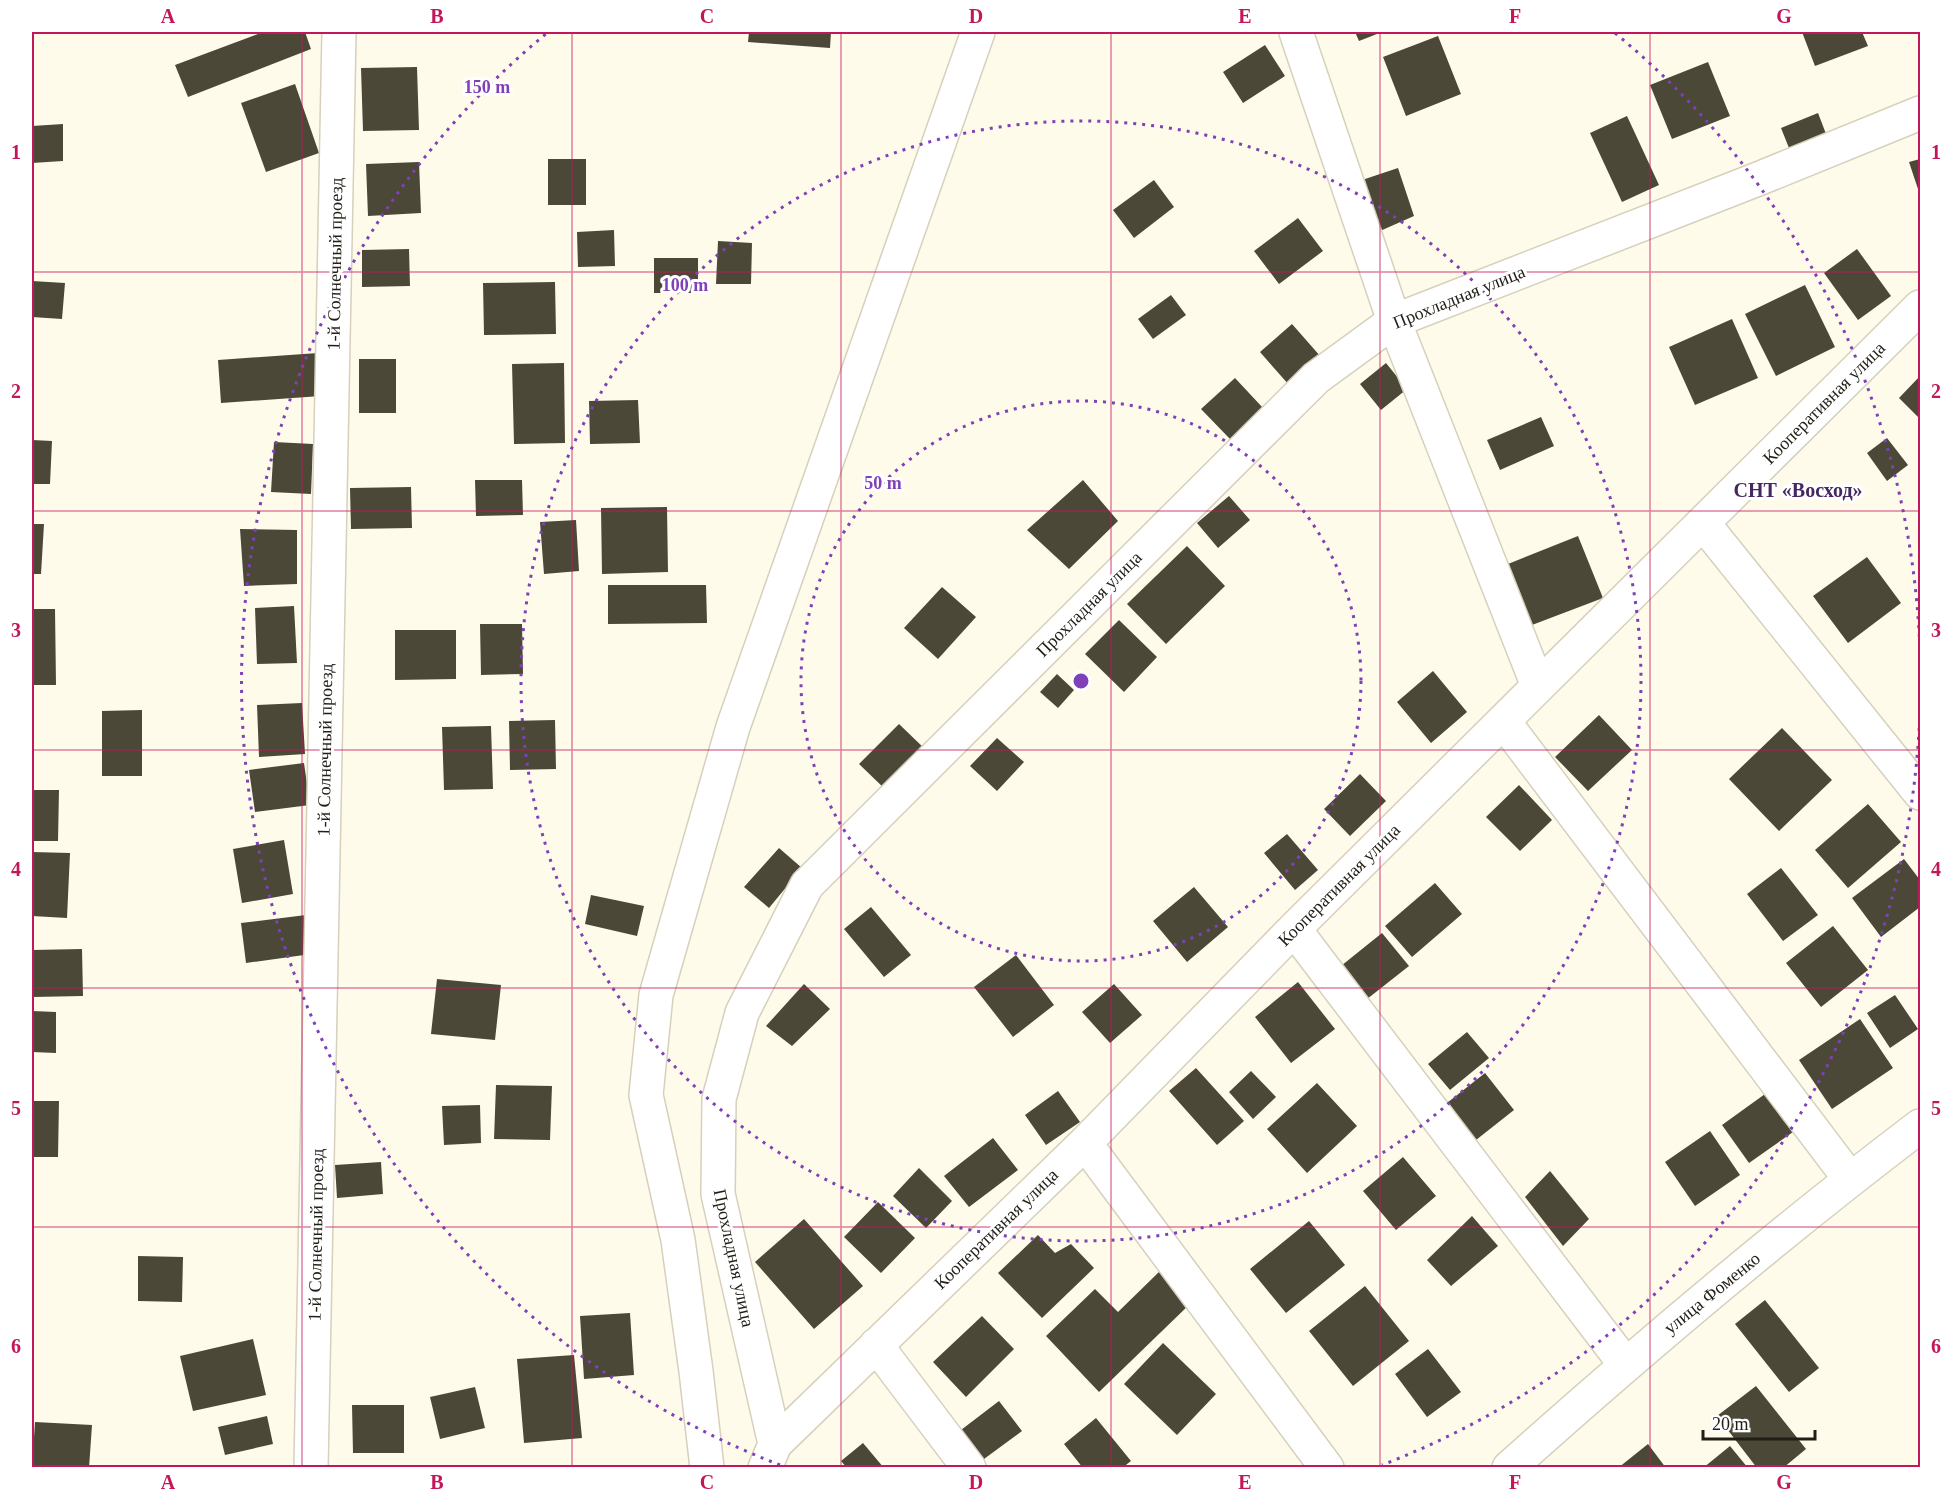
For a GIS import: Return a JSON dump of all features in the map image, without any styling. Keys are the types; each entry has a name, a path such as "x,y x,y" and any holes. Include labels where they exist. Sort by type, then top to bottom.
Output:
{"street":[{"name":"1-й Солнечный проезд","path":"311,1467 339,32"},
{"path":"706,1467 696,1371 678,1240 646,1095 656,995 734,727 978,32"},
{"path":"1296,32 1394,321 1539,686"},
{"name":"Прохладная улица","path":"770,1456 718,1194 719,1099 742,1013 807,885 1316,378 1394,321 1758,179 1920,113"},
{"name":"Кооперативная улица","path":"770,1456 876,1345 1085,1143 1294,929 1920,307"},
{"path":"1703,523 1920,793"},
{"path":"1504,722 1850,1179"},
{"path":"1294,929 1625,1364"},
{"name":"улица Фоменко","path":"1509,1467 1625,1364 1850,1179 1920,1126"},
{"path":"1085,1143 1327,1467"},
{"path":"876,1345 969,1467"}],"building":[{"path":"263,32 305,32 311,49 188,97 175,65"},
{"path":"749,32 831,32 830,48 748,42"},
{"path":"1355,32 1382,32 1359,41"},
{"path":"1802,32 1862,32 1868,46 1815,66"},
{"path":"1438,36 1461,94 1406,116 1383,57"},
{"path":"1265,45 1285,76 1243,103 1223,72"},
{"path":"1708,62 1730,116 1672,139 1650,85"},
{"path":"417,67 419,130 363,131 361,68"},
{"path":"295,84 319,153 266,172 241,103"},
{"path":"1818,113 1828,139 1791,153 1781,128"},
{"path":"1627,116 1659,185 1622,202 1590,133"},
{"path":"63,124 63,161 32,163 32,126"},
{"path":"548,159 586,159 586,205 548,205"},
{"path":"1920,159 1920,195 1909,162"},
{"path":"419,162 421,213 368,216 366,164"},
{"path":"1398,168 1414,216 1380,231 1362,180"},
{"path":"1154,180 1174,207 1134,238 1113,210"},
{"path":"1298,218 1323,251 1279,284 1254,251"},
{"path":"614,230 615,266 578,267 577,232"},
{"path":"718,241 752,243 751,284 716,284"},
{"path":"409,249 410,286 362,287 362,250"},
{"path":"1857,249 1891,296 1858,320 1824,273"},
{"path":"654,258 698,258 698,293 654,293"},
{"path":"32,281 65,283 62,319 32,317"},
{"path":"555,282 556,334 484,335 483,283"},
{"path":"1805,285 1835,347 1776,376 1745,314"},
{"path":"1171,295 1186,315 1153,339 1138,319"},
{"path":"1732,319 1758,378 1695,405 1669,347"},
{"path":"1292,324 1321,357 1289,385 1260,352"},
{"path":"318,353 321,396 221,403 218,360"},
{"path":"359,359 396,359 396,413 359,413"},
{"path":"564,363 565,443 514,444 512,364"},
{"path":"1386,363 1407,389 1381,410 1360,384"},
{"path":"1920,376 1920,419 1899,398"},
{"path":"1235,378 1263,408 1230,439 1201,409"},
{"path":"638,400 640,443 590,444 589,401"},
{"path":"1541,417 1554,446 1500,470 1487,440"},
{"path":"1887,438 1908,465 1887,481 1867,453"},
{"path":"32,440 52,441 50,484 32,484"},
{"path":"274,442 313,444 311,494 271,492"},
{"path":"475,480 522,480 523,515 476,516"},
{"path":"1083,480 1118,521 1069,569 1027,530"},
{"path":"411,487 412,528 351,529 350,488"},
{"path":"1229,496 1250,520 1218,548 1197,523"},
{"path":"667,507 668,572 602,574 601,508"},
{"path":"576,520 579,571 544,574 540,522"},
{"path":"32,524 44,524 41,574 32,574"},
{"path":"240,529 297,530 297,584 244,586"},
{"path":"1578,536 1603,598 1532,625 1508,564"},
{"path":"1187,546 1225,586 1166,644 1127,604"},
{"path":"1867,557 1901,603 1848,643 1813,596"},
{"path":"608,585 706,585 707,623 608,624"},
{"path":"942,587 976,617 938,659 904,628"},
{"path":"294,606 297,663 257,664 255,608"},
{"path":"32,609 55,609 56,685 32,685"},
{"path":"1119,620 1157,657 1124,692 1085,654"},
{"path":"480,624 522,624 523,674 481,675"},
{"path":"395,630 456,630 456,679 395,680"},
{"path":"1433,671 1467,712 1431,743 1397,702"},
{"path":"1057,674 1074,690 1058,708 1040,692"},
{"path":"302,703 305,754 259,757 257,705"},
{"path":"142,710 142,776 102,776 102,711"},
{"path":"1599,715 1632,750 1588,791 1555,757"},
{"path":"555,720 556,769 510,770 509,721"},
{"path":"899,724 926,750 886,790 859,764"},
{"path":"491,726 493,789 444,790 442,727"},
{"path":"1782,728 1832,780 1779,831 1729,779"},
{"path":"997,738 1024,762 997,791 970,766"},
{"path":"304,763 310,805 255,812 249,770"},
{"path":"1360,774 1386,801 1350,836 1324,809"},
{"path":"1519,785 1552,820 1520,851 1486,817"},
{"path":"32,790 59,790 58,841 32,841"},
{"path":"1868,804 1901,842 1848,888 1815,850"},
{"path":"1287,834 1318,870 1295,890 1264,853"},
{"path":"284,840 293,894 242,903 233,849"},
{"path":"779,848 802,868 769,908 744,887"},
{"path":"32,852 70,853 67,918 32,916"},
{"path":"1904,859 1920,880 1920,907 1881,937 1852,898"},
{"path":"1781,868 1818,915 1783,941 1747,894"},
{"path":"1435,883 1462,914 1412,957 1385,926"},
{"path":"1194,887 1228,927 1187,962 1153,921"},
{"path":"591,895 644,906 637,936 585,924"},
{"path":"871,907 911,955 884,977 844,929"},
{"path":"306,915 311,954 246,963 241,923"},
{"path":"1833,926 1868,970 1821,1007 1786,963"},
{"path":"1382,933 1409,966 1362,1003 1336,970"},
{"path":"82,949 83,996 33,997 32,950"},
{"path":"1016,955 1054,1005 1013,1037 974,987"},
{"path":"437,979 501,985 495,1040 431,1034"},
{"path":"1298,982 1335,1029 1291,1063 1255,1017"},
{"path":"804,984 830,1009 792,1046 766,1026"},
{"path":"1114,984 1142,1015 1110,1043 1082,1012"},
{"path":"1895,995 1918,1029 1890,1048 1867,1013"},
{"path":"32,1011 56,1012 56,1053 32,1052"},
{"path":"1860,1019 1893,1068 1832,1109 1799,1060"},
{"path":"1467,1032 1489,1058 1450,1090 1428,1064"},
{"path":"1196,1068 1244,1121 1217,1145 1169,1091"},
{"path":"1251,1071 1276,1097 1253,1119 1229,1092"},
{"path":"1485,1073 1514,1110 1476,1140 1447,1103"},
{"path":"1317,1083 1357,1126 1307,1173 1267,1129"},
{"path":"496,1085 552,1086 550,1140 494,1139"},
{"path":"1058,1091 1080,1122 1046,1145 1025,1115"},
{"path":"1765,1094 1793,1132 1749,1163 1722,1125"},
{"path":"32,1101 59,1101 58,1157 32,1157"},
{"path":"480,1105 481,1143 444,1145 442,1106"},
{"path":"1710,1131 1740,1175 1695,1206 1665,1162"},
{"path":"993,1138 1018,1170 969,1207 944,1176"},
{"path":"1403,1157 1436,1196 1396,1230 1363,1191"},
{"path":"381,1162 383,1194 337,1198 335,1165"},
{"path":"919,1168 952,1201 926,1228 893,1196"},
{"path":"1550,1171 1589,1219 1563,1246 1525,1197"},
{"path":"878,1202 915,1238 881,1273 844,1237"},
{"path":"1472,1216 1498,1246 1451,1286 1427,1260"},
{"path":"804,1219 863,1286 814,1329 755,1262"},
{"path":"1309,1221 1345,1265 1286,1313 1250,1269"},
{"path":"1038,1235 1055,1253 1071,1244 1094,1268 1042,1318 998,1273"},
{"path":"138,1256 183,1257 182,1302 138,1301"},
{"path":"1161,1270 1192,1302 1099,1392 1046,1336 1095,1289 1118,1312"},
{"path":"1365,1286 1409,1341 1353,1386 1309,1331"},
{"path":"1765,1300 1819,1368 1789,1392 1735,1324"},
{"path":"630,1313 634,1375 584,1379 580,1316"},
{"path":"982,1316 1014,1349 966,1397 933,1362"},
{"path":"253,1339 266,1395 193,1411 180,1356"},
{"path":"1163,1343 1216,1394 1177,1435 1124,1384"},
{"path":"1428,1349 1461,1392 1427,1417 1395,1374"},
{"path":"574,1355 582,1438 524,1443 517,1359"},
{"path":"1756,1386 1806,1449 1783,1468 1757,1468 1717,1416"},
{"path":"475,1387 485,1428 440,1439 430,1397"},
{"path":"999,1401 1022,1431 984,1459 961,1430"},
{"path":"352,1405 404,1405 404,1453 353,1453"},
{"path":"267,1416 273,1444 225,1455 218,1427"},
{"path":"1096,1418 1131,1461 1122,1468 1083,1468 1064,1444"},
{"path":"35,1422 92,1425 89,1468 32,1468"},
{"path":"863,1443 884,1468 847,1468 841,1461"},
{"path":"1648,1444 1666,1468 1618,1468"},
{"path":"1730,1446 1748,1468 1703,1468"}],"district":[{"name":"СНТ «Восход»","path":"1798,490"}]}
